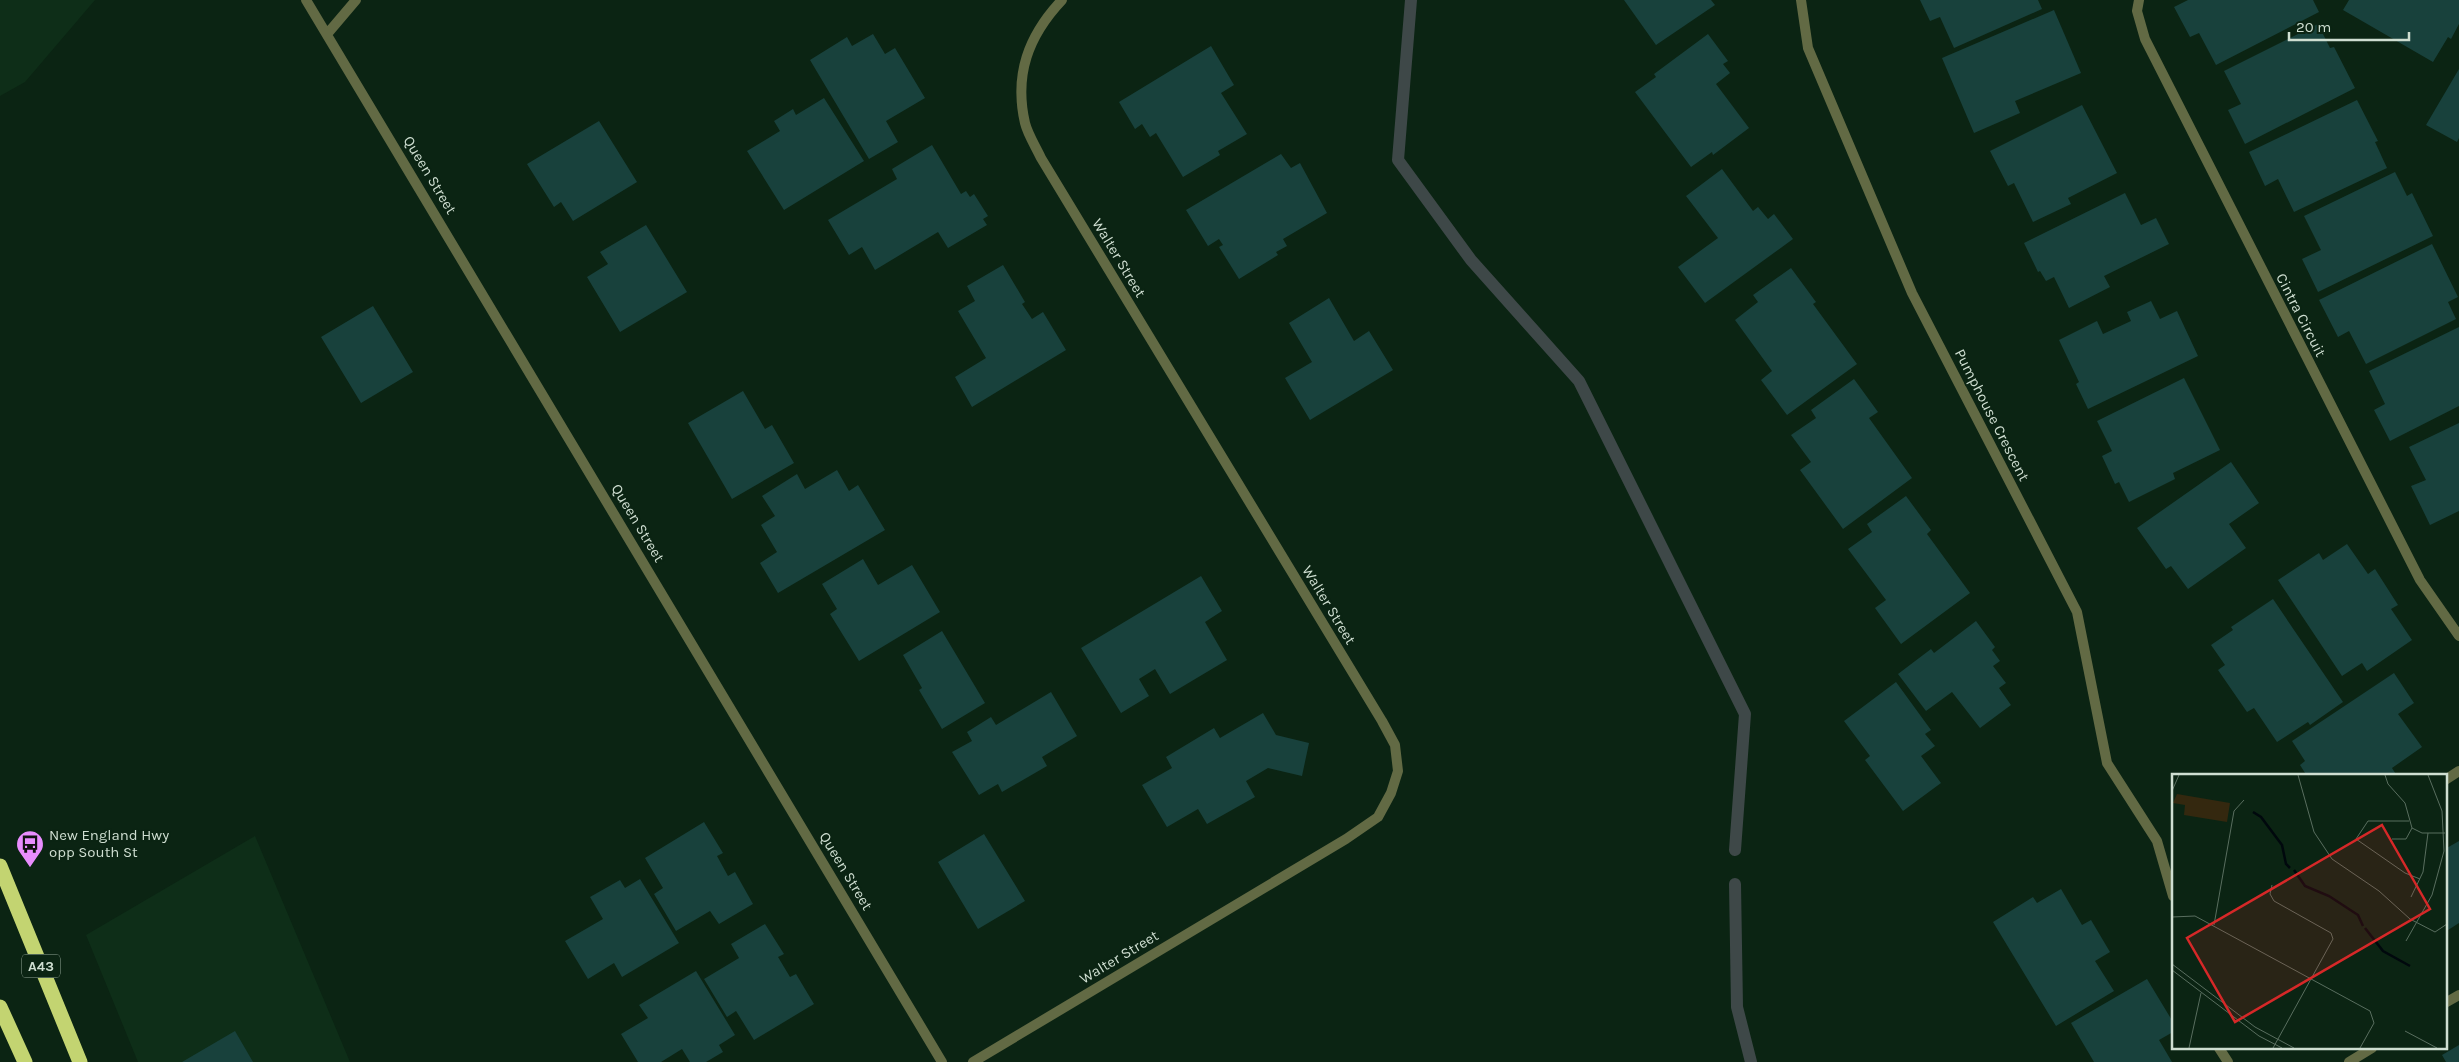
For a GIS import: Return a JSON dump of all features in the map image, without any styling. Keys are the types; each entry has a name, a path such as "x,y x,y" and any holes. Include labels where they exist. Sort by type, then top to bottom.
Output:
{"highway":[{"name":"A43","path":"0,866 80,1062"},
{"path":"0,1007 25,1062"}],"street":[{"name":"Queen Street","path":"306,0 328,33 942,1062"},
{"path":"328,33 356,0"},
{"name":"Walter Street","path":"973,1062 1346,839 1378,817 1391,793 1398,772 1395,745 1382,720 1041,158 1025,125 1020,85 1029,48 1044,19 1062,0"},
{"name":"Pumphouse Crescent","path":"1801,0 1808,48 1912,293 2077,612 2107,763 2157,841 2172,893"},
{"name":"Cintra Circuit","path":"2139,0 2137,11 2145,39 2420,580 2459,636"},
{"path":"2446,779 2459,770"},
{"path":"2446,1002 2459,995"},
{"path":"2220,1050 2228,1062"},
{"path":"2349,1062 2369,1050"}],"shaded area":[{"path":"0,0 95,0 25,82 0,96"},
{"path":"255,836 350,1062 138,1062 86,935"}],"building":[{"path":"1624,0 1711,0 1715,5 1656,45"},
{"path":"1920,0 2038,0 2042,9 1954,48 1940,17 1930,21"},
{"path":"2188,0 2313,0 2319,12 2216,65 2199,33 2190,37 2174,7"},
{"path":"2349,0 2459,0 2459,24 2451,39 2448,37 2433,62 2343,10"},
{"path":"2054,10 2081,73 2015,101 2020,113 1974,133 1942,58"},
{"path":"2318,24 2330,48 2334,47 2355,88 2245,144 2228,110 2241,104 2224,71"},
{"path":"873,34 885,54 895,48 925,98 886,121 898,142 869,159 810,60 847,37 852,46"},
{"path":"1708,34 1728,61 1723,64 1730,73 1716,84 1749,128 1713,155 1712,152 1691,167 1635,92 1656,77 1654,74"},
{"path":"1211,46 1234,85 1221,93 1247,134 1218,151 1220,155 1183,177 1156,133 1150,137 1142,124 1135,129 1119,102"},
{"path":"2459,69 2459,138 2457,142 2426,125"},
{"path":"824,98 864,161 784,210 747,151 780,131 774,121 793,109 796,115"},
{"path":"2357,100 2378,141 2375,142 2387,168 2294,212 2278,179 2265,186 2249,152"},
{"path":"2082,105 2117,173 2068,198 2071,204 2033,222 2014,183 2008,186 1990,151"},
{"path":"599,121 637,182 573,221 561,202 554,207 527,164"},
{"path":"932,145 961,194 966,191 970,197 974,194 988,216 983,219 987,225 948,248 938,232 875,270 862,247 849,255 828,220 897,179 892,169"},
{"path":"1281,154 1291,168 1300,163 1327,213 1283,239 1287,246 1276,252 1278,255 1239,279 1219,247 1223,245 1219,239 1208,246 1186,210"},
{"path":"1722,169 1753,211 1758,207 1768,219 1774,214 1793,239 1705,303 1678,267 1718,238 1686,196"},
{"path":"2395,172 2407,196 2412,193 2433,236 2318,292 2302,259 2321,250 2304,216"},
{"path":"2125,193 2141,225 2156,218 2169,244 2104,276 2110,287 2069,308 2054,277 2046,281 2040,271 2038,272 2024,243"},
{"path":"646,225 687,292 620,332 587,277 608,264 600,252"},
{"path":"2432,244 2458,297 2448,302 2456,319 2366,364 2349,331 2338,337 2319,300"},
{"path":"1003,265 1025,302 1022,304 1032,319 1043,312 1066,350 972,407 955,377 986,358 958,311 975,301 967,286"},
{"path":"1791,268 1816,302 1813,304 1857,364 1787,415 1761,380 1772,371 1735,320 1758,302 1753,295"},
{"path":"1329,298 1354,341 1369,331 1393,370 1310,420 1285,378 1312,362 1289,323"},
{"path":"2151,301 2160,319 2177,311 2198,356 2088,409 2076,384 2079,382 2059,340 2097,321 2103,334 2131,321 2127,312"},
{"path":"373,306 413,372 361,403 321,337"},
{"path":"2459,327 2459,406 2390,441 2374,410 2385,404 2369,371"},
{"path":"2184,378 2220,450 2173,473 2175,479 2129,502 2119,482 2115,484 2102,456 2112,451 2097,421"},
{"path":"1854,379 1878,412 1869,418 1912,478 1843,529 1800,470 1811,462 1791,435 1816,418 1811,410"},
{"path":"743,391 765,429 772,425 794,463 732,499 688,423"},
{"path":"2459,423 2459,511 2430,525 2411,486 2426,480 2409,447"},
{"path":"2231,462 2259,503 2229,524 2246,548 2188,589 2171,566 2166,569 2137,528"},
{"path":"837,470 849,491 858,485 885,530 778,593 760,563 777,552 761,525 775,516 762,496 797,474 805,489"},
{"path":"1906,496 1931,530 1927,534 1970,593 1901,644 1875,608 1886,600 1848,549 1872,532 1867,524"},
{"path":"2347,544 2368,574 2375,569 2398,605 2391,609 2412,640 2367,671 2362,663 2342,676 2278,580 2319,553 2323,560"},
{"path":"863,559 878,585 912,565 940,612 859,661 830,614 837,609 822,584"},
{"path":"1201,576 1222,611 1205,622 1227,660 1170,694 1155,669 1139,679 1149,696 1121,713 1081,648"},
{"path":"2273,599 2343,702 2310,725 2308,722 2277,742 2254,708 2247,712 2218,670 2225,665 2211,645 2233,630 2231,627"},
{"path":"1976,621 1995,647 1992,650 2000,661 1993,666 2006,683 1999,688 2011,705 1980,728 1952,692 1926,711 1898,674 1931,649 1934,653"},
{"path":"942,631 985,703 942,729 919,690 922,688 903,655"},
{"path":"2394,673 2414,703 2398,714 2422,747 2392,768 2396,774 2306,774 2300,765 2305,761 2292,741"},
{"path":"1896,682 1931,730 1925,734 1935,746 1921,756 1941,783 1903,811 1865,760 1870,756 1844,721"},
{"path":"1051,692 1077,736 1042,757 1047,766 1002,792 998,784 979,795 952,752 972,741 967,732 991,717 996,725"},
{"path":"1263,713 1276,735 1309,743 1302,776 1268,768 1246,781 1255,797 1207,824 1198,809 1167,827 1142,785 1172,768 1166,757 1214,728 1220,738"},
{"path":"704,822 723,853 717,856 728,876 735,872 753,904 719,924 710,911 676,931 654,894 663,888 645,858"},
{"path":"984,834 1025,901 978,929 938,862"},
{"path":"2459,841 2459,923 2446,931 2446,848"},
{"path":"640,879 679,943 622,977 614,963 588,979 565,941 603,919 590,897 620,880 625,888"},
{"path":"2061,889 2082,925 2091,920 2110,952 2095,961 2114,991 2056,1026 1993,922 2033,897 2037,903"},
{"path":"765,924 784,954 778,957 790,977 796,974 814,1004 754,1040 736,1011 727,1017 704,979 739,958 731,944"},
{"path":"696,971 735,1035 719,1045 723,1052 706,1062 690,1062 682,1049 661,1062 638,1062 621,1034 648,1018 639,1005"},
{"path":"2147,979 2172,1020 2172,1033 2159,1040 2172,1062 2094,1062 2071,1023"},
{"path":"235,1031 253,1062 182,1062"},
{"path":"2459,1045 2459,1062 2446,1062 2442,1055"}],"waterway":[{"path":"1411,0 1398,160 1471,260 1579,381 1745,714 1735,850"},
{"path":"1735,884 1737,1007 1751,1062"}],"place":[{"name":"New England Hwy opp South St","path":"30,868"}]}
